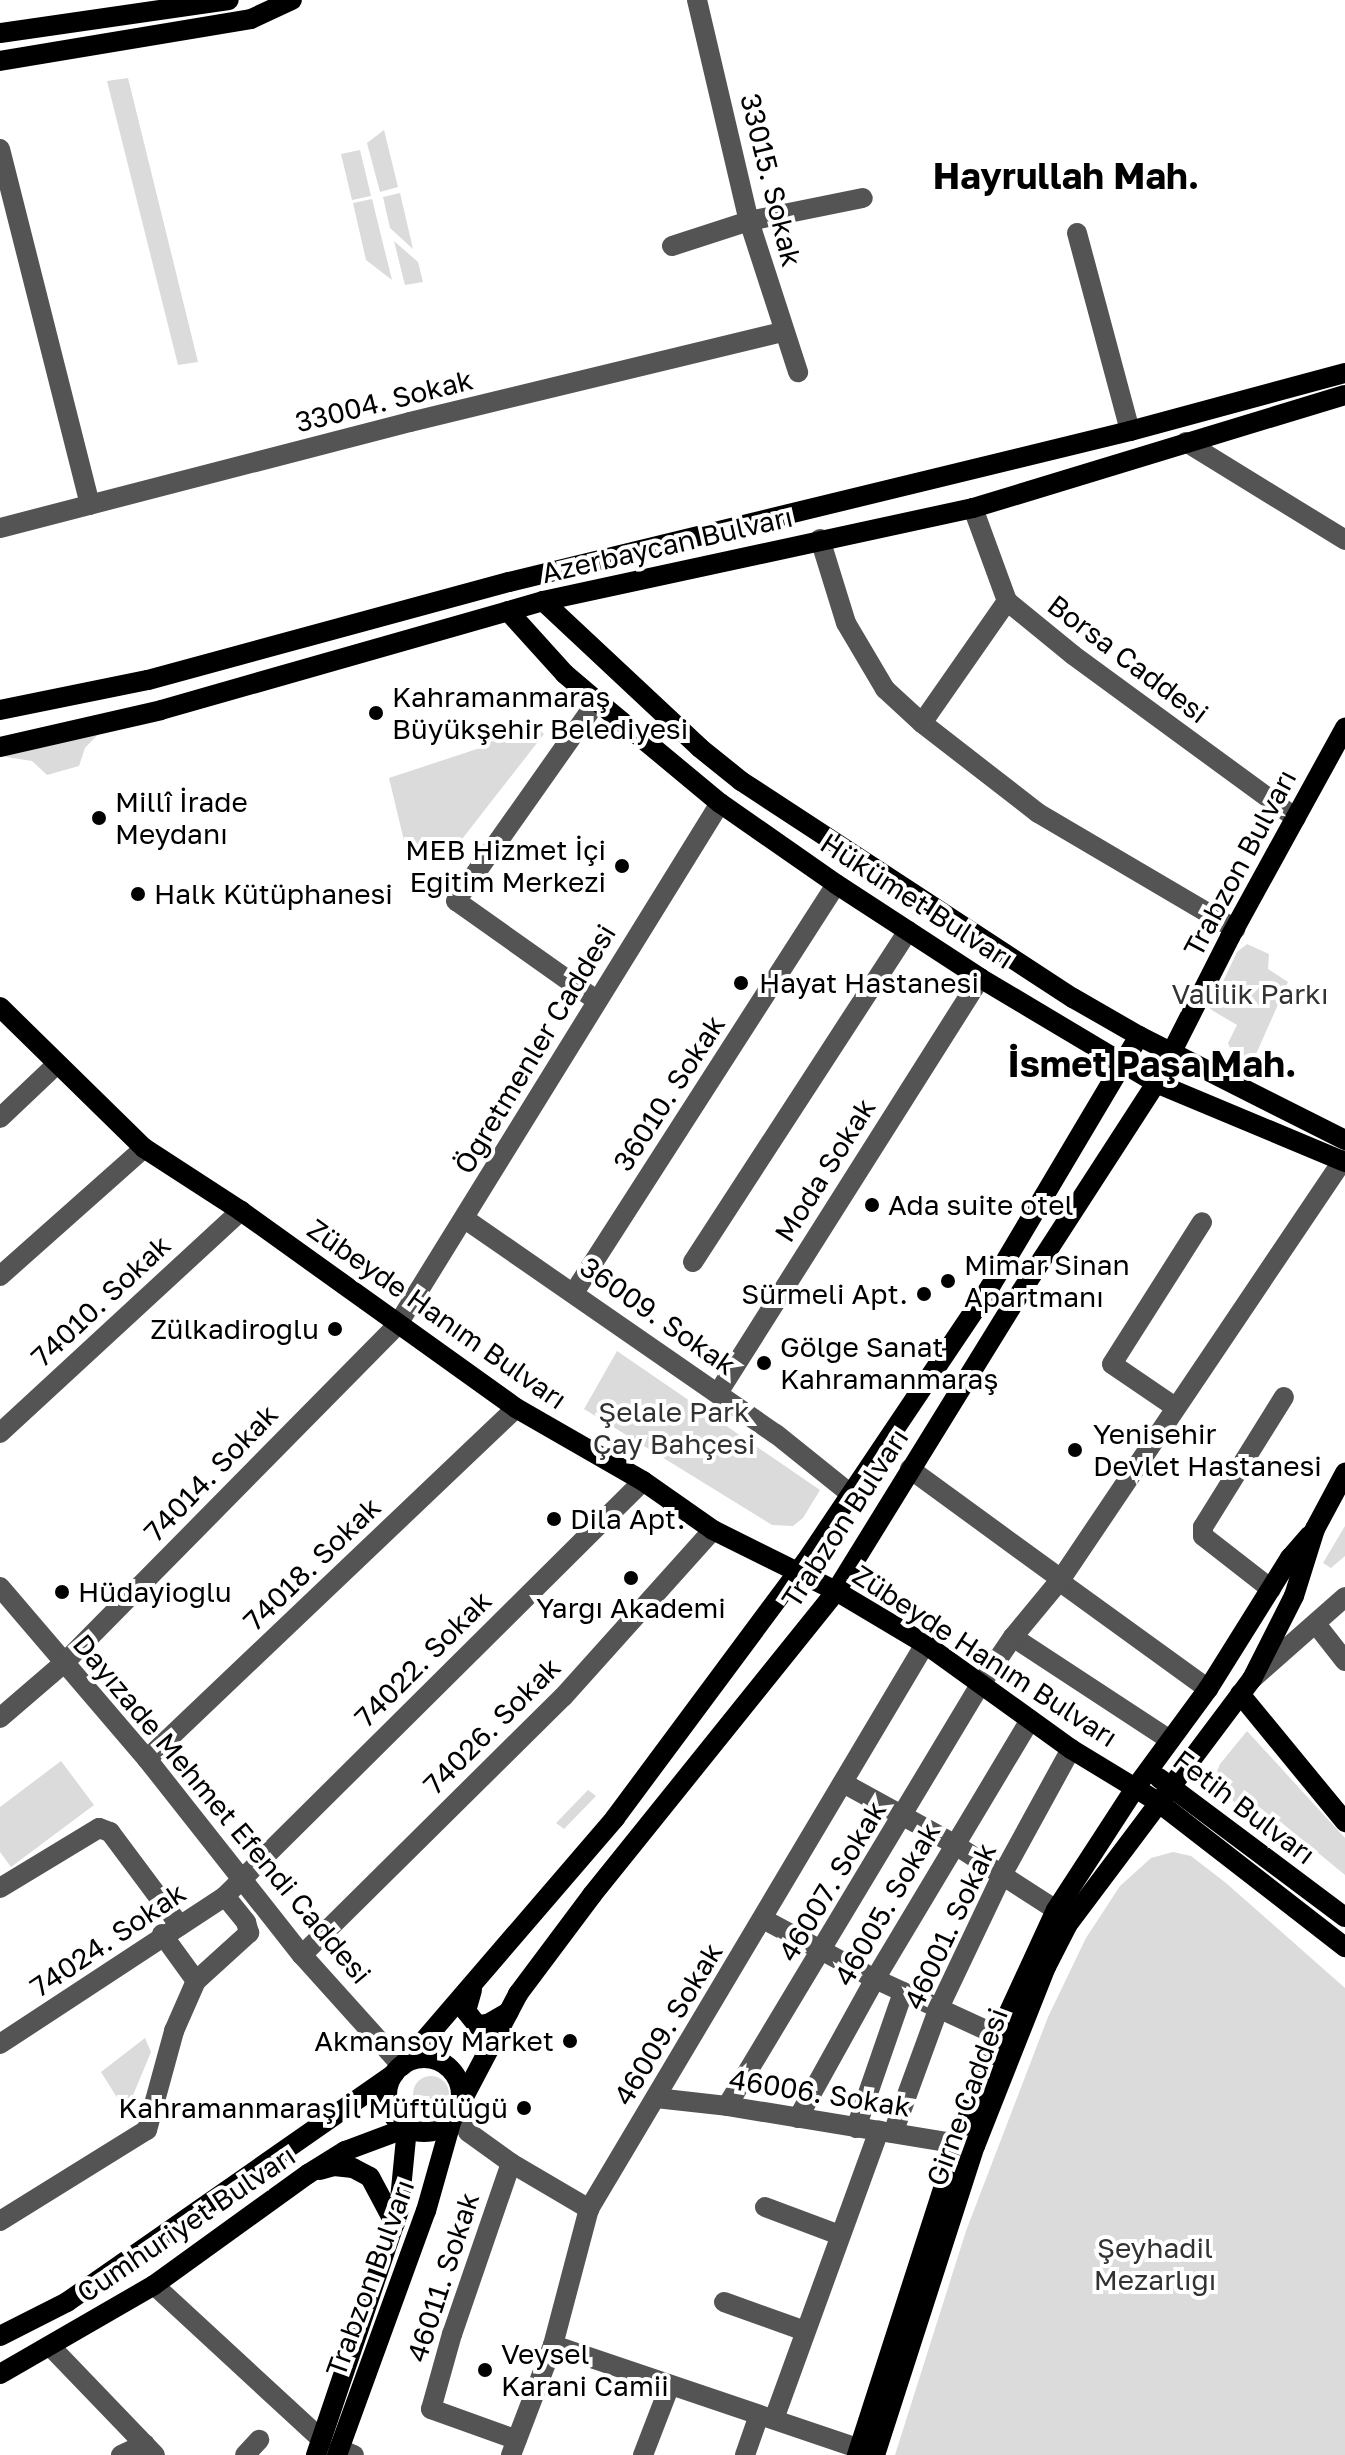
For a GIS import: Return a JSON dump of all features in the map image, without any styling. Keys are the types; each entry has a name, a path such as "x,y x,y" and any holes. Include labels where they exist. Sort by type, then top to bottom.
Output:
{"main road":[{"path":"0,33 229,0"},
{"path":"0,61 251,19 292,0"},
{"name":"Azerbaycan Bulvarı","path":"0,710 148,680 509,582 1130,431 1345,373"},
{"name":"Azerbaycan Bulvarı","path":"0,747 161,710 543,601 973,508 1345,395"},
{"name":"Hükümet Bulvarı","path":"543,601 700,748 741,781 1139,1036 1344,1154"},
{"name":"Hükümet Bulvarı","path":"508,611 565,674 720,803 836,884 980,978 1156,1083 1344,1154"},
{"name":"Trabzon Bulvarı","path":"333,2451 426,2211 455,2114 518,1994 592,1895 836,1591 910,1469 1156,1083 1235,929 1345,728"},
{"name":"Zübeyde Hanım Bulvarı","path":"0,1007 144,1148 241,1211 516,1408 643,1481 713,1530 836,1591 925,1644 1071,1749 1142,1778 1164,1794"},
{"name":"Trabzon Bulvarı","path":"398,2070 615,1818 852,1495 990,1287 1139,1036"},
{"path":"1315,1529 1345,1473"},
{"name":"Girne Caddesi","path":"866,2453 966,2145 1056,1910 1142,1778 1208,1689 1290,1558 1315,1529"},
{"name":"Girne Caddesi","path":"1006,2040 1068,1924 1246,1687 1294,1596 1315,1529"},
{"path":"1246,1687 1345,1822"},
{"name":"Fetih Bulvarı","path":"1164,1794 1345,1917"},
{"name":"Fetih Bulvarı","path":"1164,1794 1345,1947"},
{"name":"Trabzon Bulvarı","path":"478,1980 467,2002 466,2011 470,2019 477,2025 488,2024 509,2012"},
{"path":"424,2059 446,2066 459,2085 455,2114 431,2132 407,2128 397,2121 387,2098 398,2070 424,2059"},
{"name":"Cumhuriyet Bulvarı","path":"0,2336 67,2302 398,2070"},
{"name":"Trabzon Bulvarı","path":"333,2451 395,2224 405,2174 407,2128"},
{"name":"Cumhuriyet Bulvarı","path":"0,2374 154,2285 308,2174 345,2151 407,2128"},
{"path":"308,2174 334,2166 353,2168 370,2177 395,2224"}],"street":[{"name":"33015. Sokak","path":"697,0 749,221 798,372"},
{"path":"0,149 90,505"},
{"path":"672,246 749,221 863,198"},
{"path":"1077,233 1130,431"},
{"name":"33004. Sokak","path":"0,528 783,332"},
{"path":"1222,463 1217,444 1229,429"},
{"path":"1186,442 1345,540"},
{"name":"Borsa Caddesi","path":"973,508 1007,601 1073,655 1296,818"},
{"path":"820,539 846,623 885,689 922,723 1038,813 1235,929"},
{"path":"922,723 1007,601"},
{"path":"596,1000 456,901 597,701"},
{"name":"Öğretmenler Caddesi","path":"398,1324 720,803"},
{"name":"36010. Sokak","path":"575,1291 836,884"},
{"path":"693,1262 908,931"},
{"name":"Moda Sokak","path":"718,1393 980,978"},
{"path":"0,1118 56,1065"},
{"path":"0,1276 144,1148"},
{"name":"46007. Sokak","path":"727,2106 981,1684 1013,1637 1060,1580 1344,1154"},
{"name":"74010. Sokak","path":"0,1433 241,1211"},
{"name":"36009. Sokak","path":"465,1219 575,1291 776,1434 852,1495"},
{"path":"1175,1407 1112,1364 1202,1222"},
{"name":"74014. Sokak","path":"0,1718 65,1662 398,1324"},
{"path":"1271,1589 1203,1536 1203,1527 1284,1397"},
{"name":"74018. Sokak","path":"147,1759 516,1408"},
{"path":"910,1469 1208,1689"},
{"name":"74022. Sokak","path":"244,1878 643,1481"},
{"name":"74026. Sokak","path":"302,1955 563,1697 713,1530"},
{"name":"Dayızade Mehmet Efendi Caddesi","path":"0,1587 147,1759 302,1955 398,2070"},
{"path":"1246,1687 1345,1597"},
{"path":"1316,1624 1345,1661"},
{"path":"1013,1637 1170,1740"},
{"name":"46009. Sokak","path":"514,2447 553,2345 589,2209 845,1784 925,1644"},
{"name":"46005. Sokak","path":"798,2118 875,1979 1030,1720"},
{"name":"46001. Sokak","path":"745,2455 805,2331 840,2235 938,2010 1002,1875 1071,1749"},
{"path":"845,1784 954,1844 1056,1910"},
{"path":"3,1880 99,1828 110,1832 171,1930 196,1981"},
{"name":"74024. Sokak","path":"0,2044 225,1896 244,1878"},
{"path":"0,2221 147,2130 174,2031 196,1981 249,1933 246,1922 225,1896"},
{"path":"763,1919 875,1979 1006,2040"},
{"path":"856,2128 903,1992"},
{"name":"46006. Sokak","path":"656,2098 727,2106 966,2145"},
{"path":"455,2114 468,2132 511,2163 589,2209"},
{"name":"46011. Sokak","path":"511,2163 452,2334 431,2409 514,2447"},
{"path":"765,2207 840,2235"},
{"path":"154,2285 333,2451"},
{"path":"724,2302 805,2331"},
{"path":"553,2345 866,2453"},
{"path":"51,2347 150,2450"},
{"path":"643,2455 670,2385"},
{"path":"121,2455 150,2450"}],"green space":[{"path":"128,78 198,362 178,365 107,81"},
{"path":"384,130 398,187 380,192 367,143"},
{"path":"360,150 371,196 352,200 341,154"},
{"path":"400,193 413,249 390,228 383,197"},
{"path":"372,199 392,280 366,260 353,203"},
{"path":"394,241 418,262 423,282 405,285"},
{"path":"528,720 544,734 445,861 405,845 389,778 480,748"},
{"path":"105,727 85,748 79,766 47,775 32,761 0,756"},
{"name":"Valilik Parkı","path":"1247,944 1269,954 1268,969 1288,982 1253,1061 1231,1050 1228,1043 1237,1025 1210,1009 1237,952"},
{"name":"Şelale Park Çay Bahçesi","path":"617,1351 820,1490 803,1518 793,1526 772,1525 584,1409"},
{"path":"1345,1526 1345,1556 1331,1568 1323,1563"},
{"path":"1247,1731 1345,1838 1345,1875 1276,1818 1261,1825 1223,1792 1215,1776 1220,1764"},
{"path":"61,1761 94,1805 11,1867 0,1852 0,1807"},
{"path":"588,1790 596,1796 564,1829 556,1823"},
{"name":"Şeyhadil Mezarlığı","path":"1173,1852 1191,1856 1226,1883 1345,1988 1345,2455 895,2455 966,2231 1048,2017 1086,1938 1120,1886 1151,1858"},
{"path":"145,2038 151,2052 126,2112 101,2072"},
{"path":"431,2076 444,2081 449,2094 444,2107 431,2112 418,2107 413,2094 418,2081"}],"place":[{"name":"Kahramanmaraş Büyükşehir Belediyesi","path":"376,713"},
{"name":"Millî İrade Meydanı","path":"99,818"},
{"name":"MEB Hizmet İçi Eğitim Merkezi","path":"622,866"},
{"name":"Halk Kütüphanesi","path":"138,894"},
{"name":"Hayat Hastanesi","path":"741,983"},
{"name":"Ada suite otel","path":"872,1205"},
{"name":"Mimar Sinan Apartmanı","path":"948,1281"},
{"name":"Sürmeli Apt.","path":"924,1294"},
{"name":"Zülkadiroğlu","path":"335,1329"},
{"name":"Gölge Sanat Kahramanmaraş","path":"764,1363"},
{"name":"Yenisehir Devlet Hastanesi","path":"1075,1450"},
{"name":"Dila Apt.","path":"554,1519"},
{"name":"Yargı Akademi","path":"631,1578"},
{"name":"Hüdayioğlu","path":"62,1592"},
{"name":"Akmansoy Market","path":"570,2041"},
{"name":"Kahramanmaraş İl Müftülüğü","path":"524,2108"},
{"name":"Veysel Karani Camii","path":"485,2370"}],"district":[{"name":"Hayrullah Mah.","path":"1066,176"},
{"name":"İsmet Paşa Mah.","path":"1152,1064"}]}
